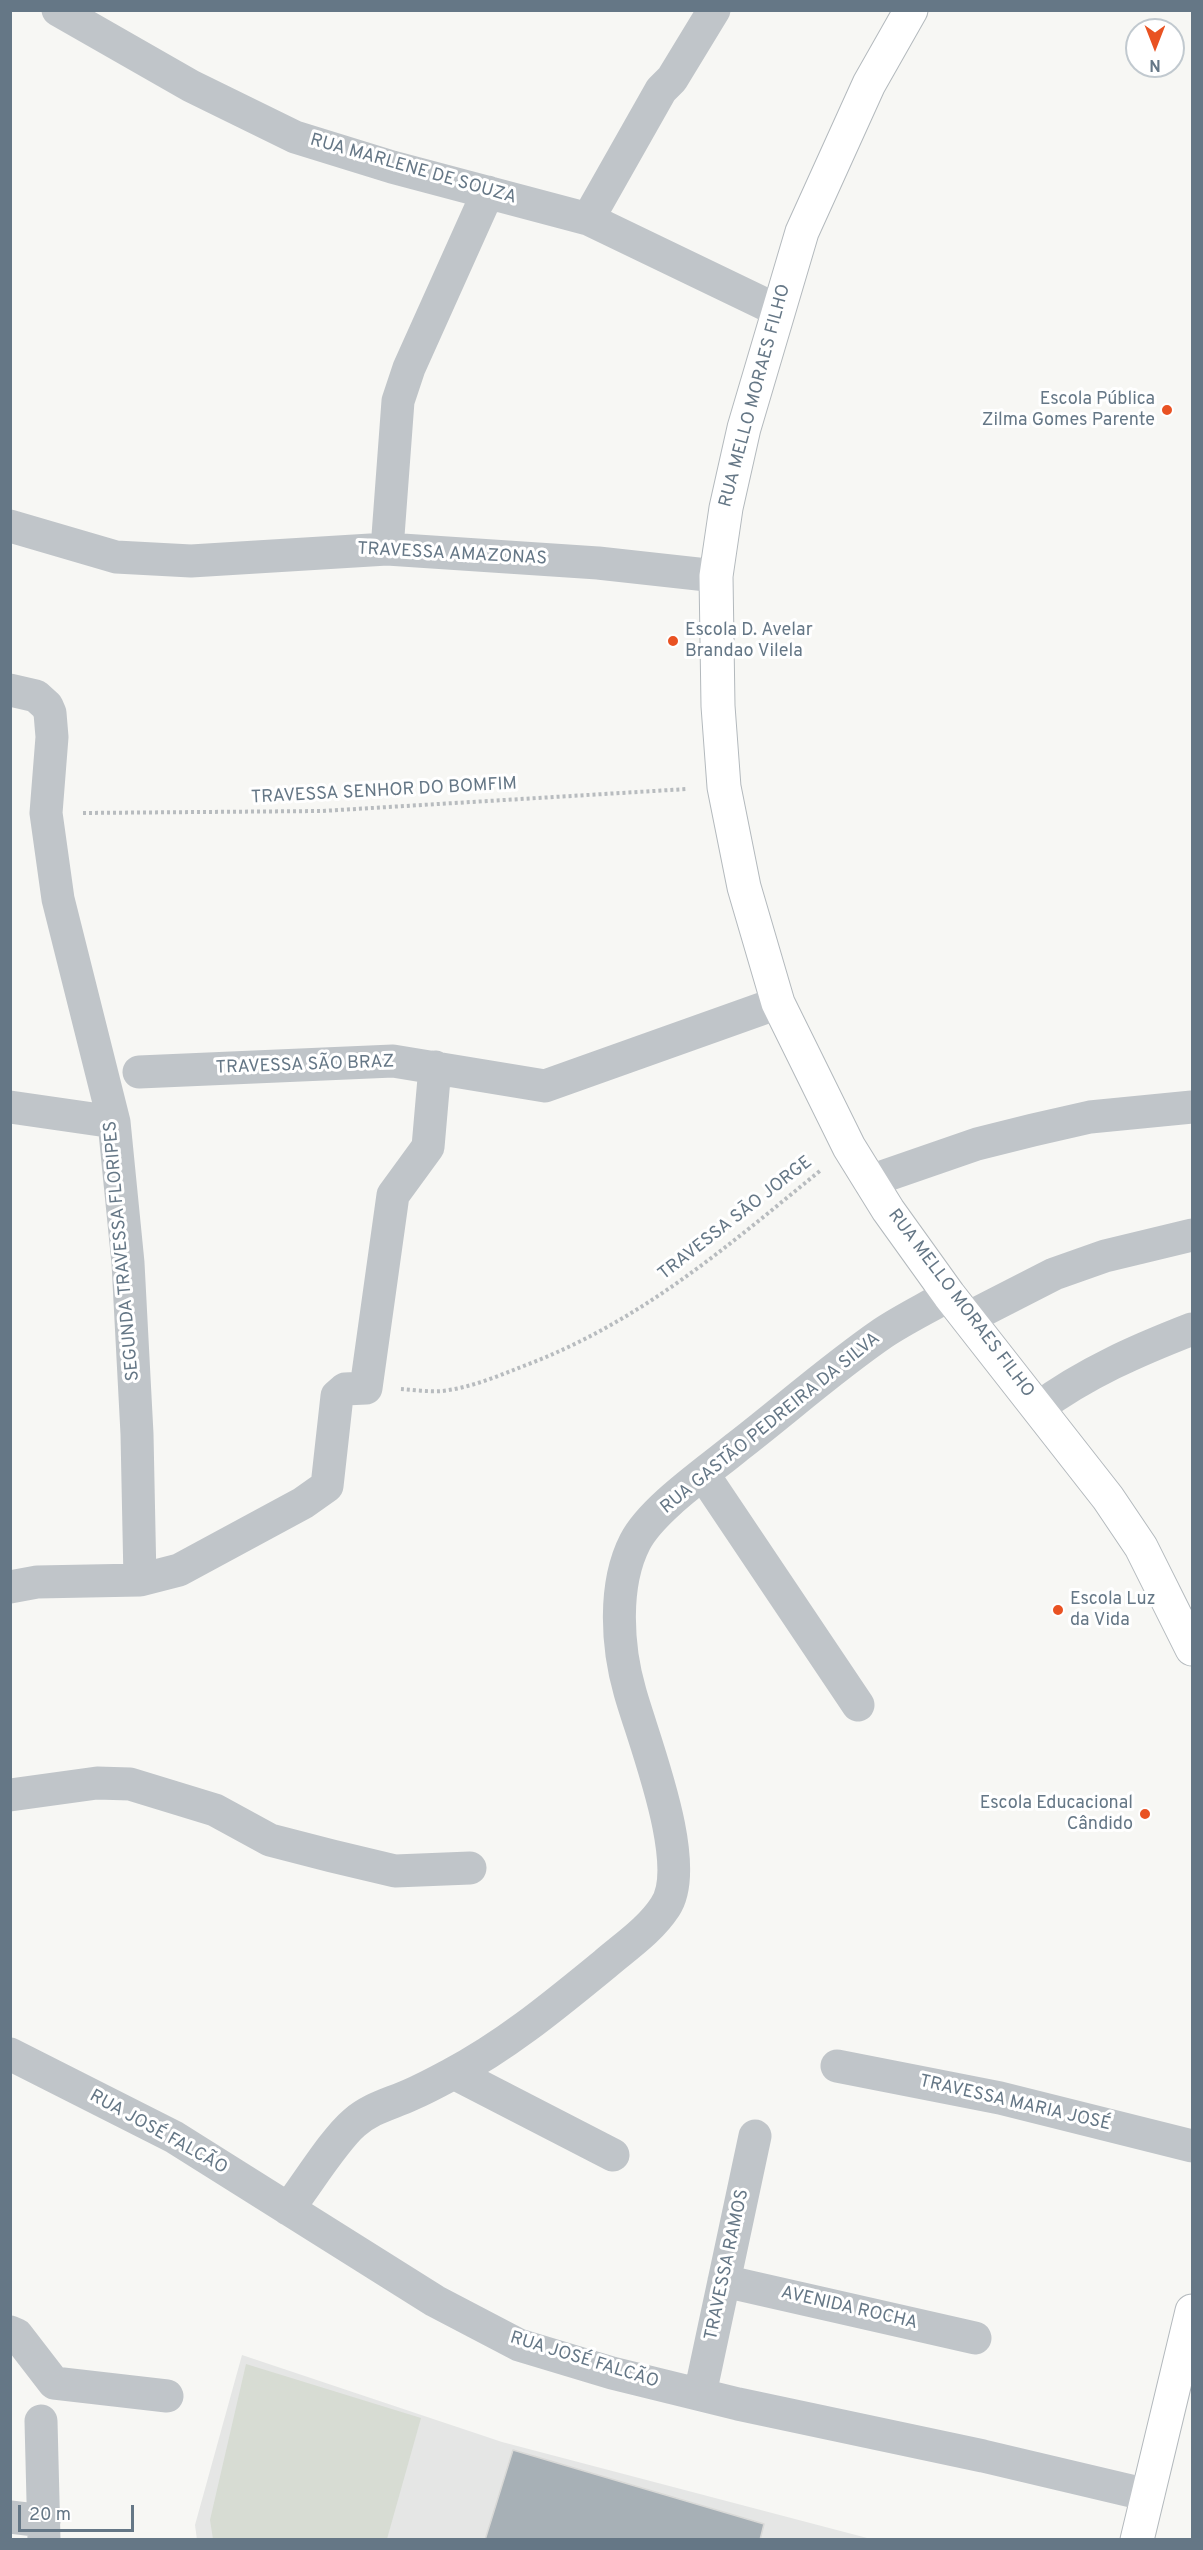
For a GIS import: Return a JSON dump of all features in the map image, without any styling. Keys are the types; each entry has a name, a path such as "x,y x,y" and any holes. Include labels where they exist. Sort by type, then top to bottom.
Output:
{"main road":[{"name":"RUA MELLO MORAES FILHO","path":"911,10 869,84 802,232 777,310 744,428 726,508 716,576 718,706 724,787 744,887 778,1003 849,1147 870,1181 958,1306 1108,1498 1141,1547 1192,1649"},
{"path":"1137,2540 1148,2495 1183,2394 1192,2311"}],"street":[{"name":"RUA MARLENE DE SOUZA","path":"58,10 191,86 295,137 392,167 588,219 777,310"},
{"path":"588,219 661,90 672,79 714,10"},
{"path":"387,549 398,401 409,368 488,192"},
{"name":"TRAVESSA AMAZONAS","path":"10,526 116,557 191,561 387,549 597,563 716,576"},
{"name":"SEGUNDA TRAVESSA FLORIPES","path":"10,690 36,696 47,706 50,713 52,737 46,813 58,899 114,1122 129,1286 137,1434 140,1580"},
{"name":"TRAVESSA SÃO BRAZ","path":"139,1072 393,1061 545,1086 778,1003"},
{"path":"10,1587 37,1582 140,1580 178,1570 204,1559 303,1503 327,1486 337,1396 345,1389 366,1388 393,1195 428,1147 435,1067"},
{"path":"10,1107 114,1122"},
{"path":"870,1181 977,1144 1089,1117 1192,1107"},
{"name":"RUA GASTÃO PEDREIRA DA SILVA","path":"288,2209 351,2125 375,2108 408,2096 454,2073 534,2022 644,1932 667,1906 673,1888 675,1864 672,1845 651,1754 629,1689 620,1611 622,1577 636,1540 662,1510 703,1474 884,1333 1127,1250 1192,1235"},
{"path":"1038,1408 1060,1391 1102,1367 1192,1329"},
{"path":"703,1474 858,1705"},
{"path":"10,1795 97,1783 130,1784 215,1810 270,1839 332,1856 395,1871 470,1868"},
{"name":"RUA JOSÉ FALCÃO","path":"10,2054 174,2137 435,2301 519,2345 612,2373 700,2394 1148,2495"},
{"name":"TRAVESSA MARIA JOSÉ","path":"837,2066 1000,2098 1192,2146"},
{"path":"454,2073 612,2155"},
{"name":"TRAVESSA RAMOS","path":"700,2394 756,2136"},
{"name":"AVENIDA ROCHA","path":"724,2281 975,2338"},
{"path":"10,2332 18,2335 54,2383 167,2396"},
{"path":"10,2517 44,2530 41,2421"}],"path":[{"name":"TRAVESSA SENHOR DO BOMFIM","path":"46,813 322,811 724,787"},
{"name":"TRAVESSA SĀO JORGE","path":"366,1388 443,1391 489,1379 545,1358 603,1332 696,1272 849,1147"}],"shaded area":[{"path":"242,2355 502,2442 871,2539 197,2540 195,2525"},
{"path":"246,2364 421,2418 387,2539 213,2539 210,2520"}],"building":[{"path":"513,2450 764,2524 760,2540 485,2540"}],"place":[{"name":"Escola Pública Zilma Gomes Parente","path":"1167,410"},
{"name":"Escola D. Avelar Brandao Vilela","path":"673,641"},
{"name":"Escola Luz da Vida","path":"1058,1610"},
{"name":"Escola Educacional Cândido","path":"1145,1814"}]}
